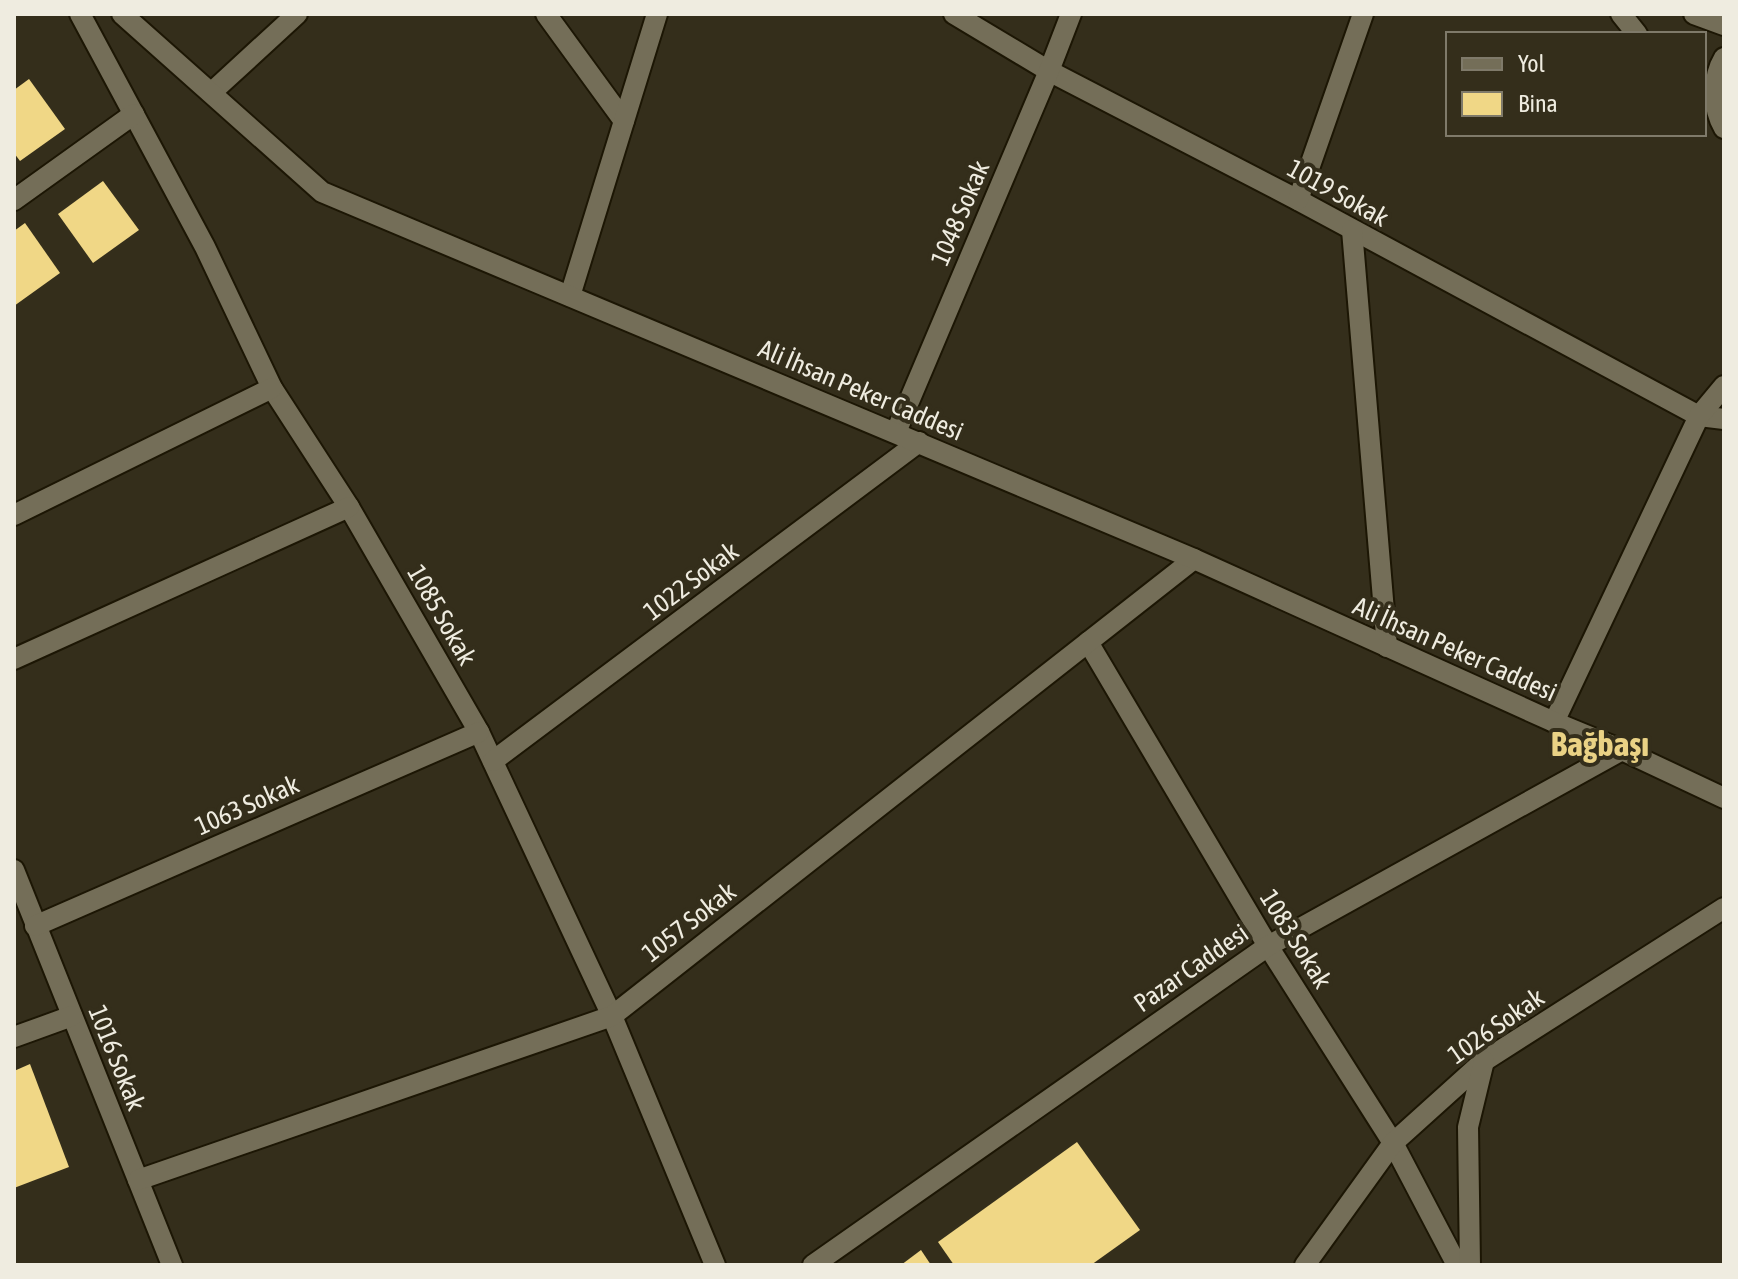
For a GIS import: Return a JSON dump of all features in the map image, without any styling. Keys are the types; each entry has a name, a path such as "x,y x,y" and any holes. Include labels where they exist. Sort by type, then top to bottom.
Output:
{"street":[{"name":"1085 Sokak","path":"80,14 205,247 272,388 349,507 479,732 612,1016 715,1265"},
{"name":"Ali İhsan Peker Caddesi","path":"122,14 322,192 1194,559 1724,798"},
{"path":"212,92 297,14"},
{"path":"546,14 624,121"},
{"path":"570,296 657,14"},
{"name":"1019 Sokak","path":"954,14 1049,71 1298,200 1699,416"},
{"name":"1048 Sokak","path":"896,432 1071,14"},
{"path":"1298,200 1363,14"},
{"path":"1621,14 1635,32"},
{"path":"1694,14 1724,25"},
{"path":"1722,125 1715,102 1716,83 1724,58"},
{"path":"1706,108 1722,125"},
{"path":"14,200 134,114"},
{"path":"1352,230 1387,647"},
{"path":"1554,722 1699,416 1724,386"},
{"path":"14,515 272,388"},
{"path":"1699,416 1724,419"},
{"name":"1022 Sokak","path":"493,761 919,442"},
{"path":"14,659 349,507"},
{"name":"1057 Sokak","path":"138,1180 612,1016 1194,559"},
{"name":"1083 Sokak","path":"1088,642 1268,946 1393,1143 1457,1265"},
{"name":"1063 Sokak","path":"35,926 479,732"},
{"name":"Pazar Caddesi","path":"813,1265 1268,946 1622,750"},
{"name":"1016 Sokak","path":"14,870 172,1265"},
{"name":"1026 Sokak","path":"1305,1265 1393,1143 1484,1061 1724,908"},
{"path":"14,1037 72,1016"},
{"path":"1470,1265 1468,1127 1484,1061"}],"building":[{"path":"29,79 65,129 20,161 14,153 14,90"},
{"path":"103,181 139,230 93,263 58,214"},
{"path":"25,223 60,273 14,306 14,231"},
{"path":"30,1064 69,1167 14,1188 14,1071"},
{"path":"1077,1142 1140,1230 1091,1265 954,1265 938,1242"},
{"path":"921,1250 931,1265 901,1265"}],"district":[{"name":"Bağbaşı","path":"1600,743"}]}
